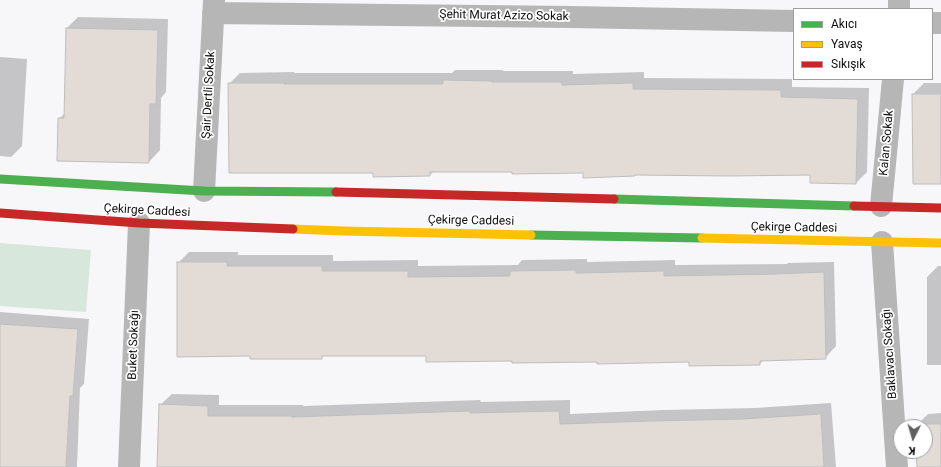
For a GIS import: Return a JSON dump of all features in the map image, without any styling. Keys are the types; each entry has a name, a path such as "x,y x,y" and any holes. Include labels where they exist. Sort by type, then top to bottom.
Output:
{"main road":[{"name":"Çekirge Caddesi","path":"0,179 204,191 340,192 941,208"},
{"name":"Çekirge Caddesi","path":"0,212 139,223 342,230 941,243"}],"street":[{"name":"Şehit Murat Azizo Sokak","path":"214,6 570,8 793,21"},
{"name":"Şair Dertli Sokak","path":"204,191 214,6"},
{"name":"Kalan Sokak","path":"881,206 893,80"},
{"name":"Buket Sokağı","path":"130,467 139,223"},
{"name":"Baklavacı Sokağı","path":"882,242 897,467"}],"green space":[{"path":"0,243 91,250 86,312 0,306"}],"building":[{"path":"66,28 158,30 156,104 150,104 149,163 57,161 58,118 64,118"},
{"path":"443,80 562,82 562,85 633,83 633,89 781,90 781,97 858,99 856,184 810,183 810,175 635,175 583,178 583,173 512,174 512,172 430,172 430,176 373,177 373,173 229,173 228,83 443,84"},
{"path":"912,94 941,94 941,184 913,184"},
{"path":"177,262 227,262 227,266 322,266 322,271 408,271 408,277 510,276 510,271 576,270 576,273 664,271 664,276 824,272 826,359 760,361 760,365 689,366 689,362 597,364 597,362 512,363 512,361 426,362 426,356 322,356 322,359 250,359 250,356 177,357"},
{"path":"0,324 78,329 73,396 70,396 66,467 0,467"},
{"path":"159,404 208,406 208,416 292,417 470,411 470,413 559,411 560,424 743,419 821,414 824,467 157,467"},
{"path":"933,424 941,424 941,467 917,467 916,459 933,459"}],"traffic: fast":[{"path":"0,179 204,191 336,192"},
{"path":"614,199 854,206"},
{"path":"531,235 702,238"}],"traffic: slow":[{"path":"293,229 531,235"},
{"path":"702,238 941,243"}],"traffic: jam":[{"path":"336,192 614,199"},
{"path":"854,206 941,208"},
{"path":"0,213 139,223 293,229"}]}
